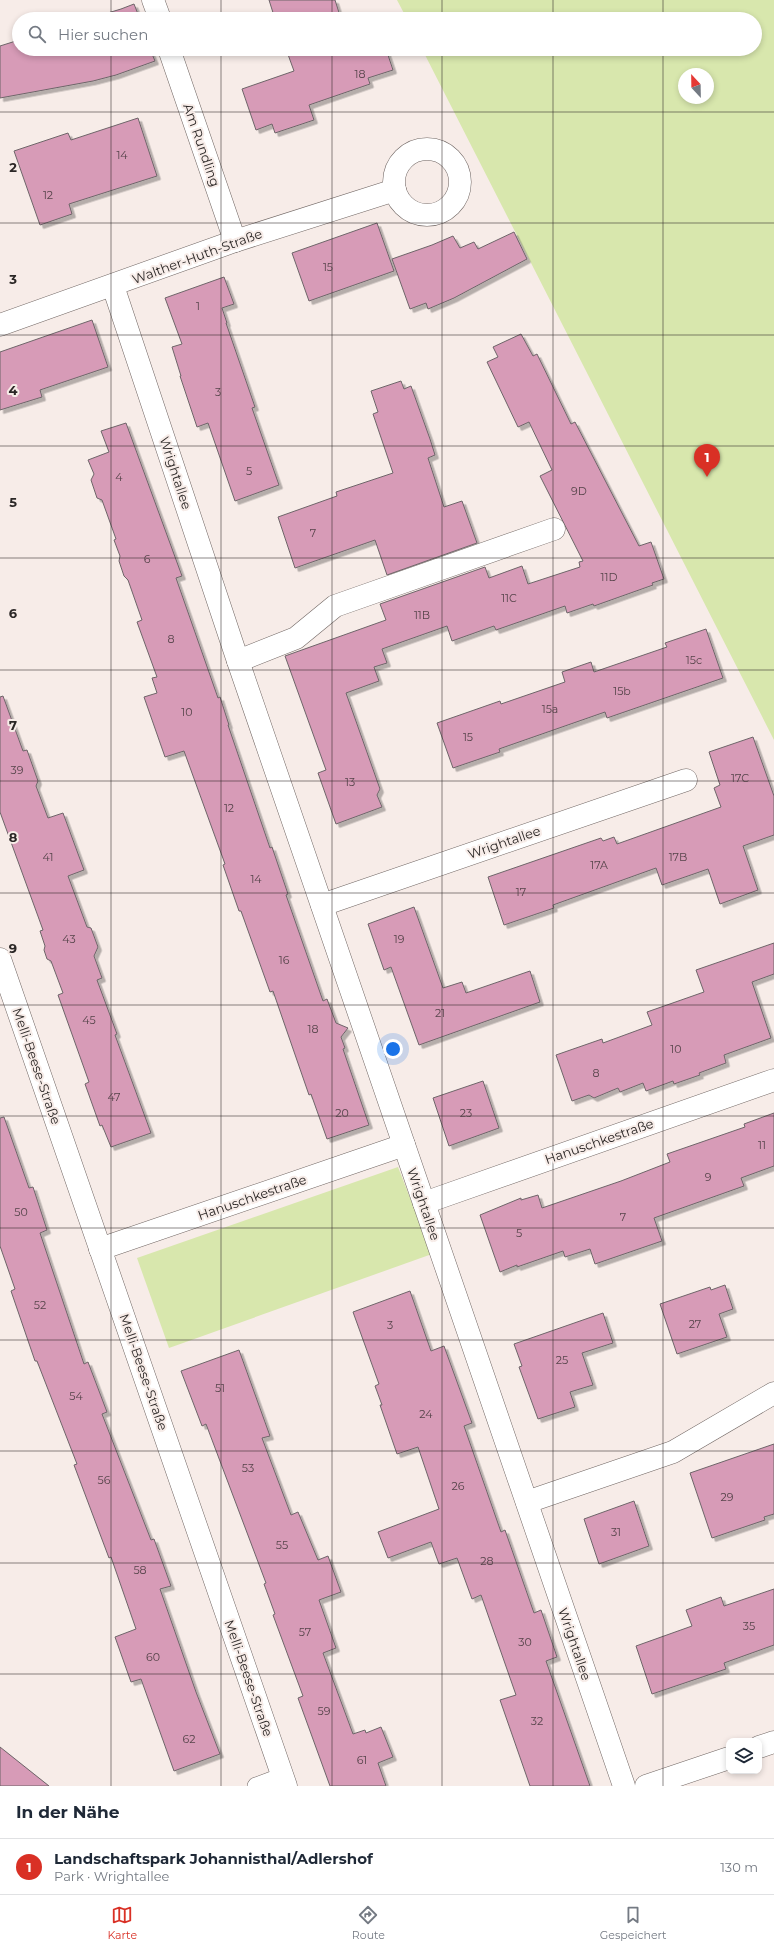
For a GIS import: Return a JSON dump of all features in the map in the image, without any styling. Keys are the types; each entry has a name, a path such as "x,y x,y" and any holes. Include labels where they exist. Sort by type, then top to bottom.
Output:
{"street":[{"path":"153,0 157,12"},
{"name":"Am Rundling","path":"171,56 235,241"},
{"name":"Walther-Huth-Straße","path":"0,325 113,286 235,241 395,190"},
{"name":"Wrightallee","path":"113,286 238,661 624,1786"},
{"path":"238,661 296,638 335,606 554,529"},
{"name":"Wrightallee","path":"322,904 686,780"},
{"name":"Melli-Beese-Straße","path":"0,958 285,1781"},
{"name":"Hanuschkestraße","path":"424,1203 774,1080"},
{"name":"Hanuschkestraße","path":"100,1249 404,1145"},
{"path":"527,1502 673,1452 774,1393"},
{"path":"762,1746 774,1742"},
{"path":"646,1786 726,1759"}],"lane":[{"path":"256,1786 285,1781"}],"green space":[{"path":"397,0 774,0 774,740 426,56 762,56 762,12 403,12"},
{"path":"398,1167 432,1254 169,1348 137,1258"}],"building":[{"path":"269,0 335,0 339,12 273,12"},
{"path":"134,4 137,12 111,12"},
{"path":"12,42 12,56 153,56 155,61 116,75 93,81 0,98 0,46"},
{"path":"289,56 388,56 393,70 368,78 370,84 309,105 314,120 275,133 272,124 256,130 242,89 294,71"},
{"path":"138,118 157,176 69,204 72,214 40,225 14,151 68,133 71,140"},
{"path":"377,223 394,271 309,301 292,253"},
{"path":"514,232 527,259 454,298 428,309 426,303 410,309 392,259 453,236 460,248 474,242 478,249"},
{"path":"224,277 234,304 222,308 255,407 252,408 279,485 235,501 208,423 197,427 172,347 182,344 165,298"},
{"path":"92,320 108,367 40,390 42,397 0,410 0,352"},
{"path":"521,334 533,356 537,354 571,424 575,422 639,546 651,542 664,579 652,583 653,585 594,606 593,604 567,613 565,606 496,630 494,626 452,641 447,626 382,649 387,663 374,667 379,681 346,693 380,789 377,795 382,807 336,824 318,773 326,770 285,656 386,620 380,604 485,567 489,578 522,566 528,584 580,567 579,562 583,561 540,476 552,470 529,422 518,427 487,362 498,357 493,347"},
{"path":"401,381 404,389 411,386 430,439 435,455 428,458 444,507 462,501 477,543 387,575 375,540 295,568 278,517 337,496 336,492 393,473 373,414 378,412 371,391"},
{"path":"126,423 182,576 176,578 218,698 220,697 228,725 270,848 272,847 288,894 286,895 323,1001 327,999 336,1023 348,1028 341,1037 345,1048 343,1049 369,1125 327,1139 311,1094 309,1095 273,991 270,992 241,911 239,911 223,865 225,864 184,751 165,757 144,697 157,693 152,678 157,677 137,622 142,620 128,580 124,576 119,561 120,556 114,540 116,539 102,500 97,498 91,480 94,474 88,460 109,452 101,431"},
{"path":"706,629 723,678 607,718 605,712 499,749 500,752 453,768 437,723 500,701 501,704 565,682 562,672 591,662 594,672 667,647 665,643"},
{"path":"3,696 23,751 27,750 38,781 36,786 48,818 63,813 84,870 68,876 87,927 91,928 98,947 94,956 102,978 97,980 117,1034 115,1035 151,1133 111,1147 102,1125 100,1126 85,1084 89,1082 58,995 63,993 51,961 47,959 44,950 45,946 40,931 43,930 0,812 0,697"},
{"path":"753,737 774,796 774,835 743,846 758,890 720,904 708,869 662,885 656,868 553,905 554,908 504,925 488,877 601,838 603,841 614,837 617,844 721,807 714,788 720,785 709,752"},
{"path":"414,907 443,988 462,982 466,993 530,971 540,1002 419,1045 391,967 384,970 368,924"},
{"path":"774,943 774,974 752,982 771,1038 724,1055 726,1063 699,1073 700,1075 674,1084 673,1081 646,1091 643,1083 620,1092 618,1088 594,1098 589,1095 572,1101 556,1055 602,1039 603,1043 652,1025 647,1012 704,992 696,970"},
{"path":"483,1081 499,1128 449,1146 433,1098"},
{"path":"774,1113 774,1166 741,1178 744,1186 654,1218 662,1241 595,1264 590,1249 565,1257 563,1251 517,1267 517,1265 500,1272 480,1215 521,1198 521,1200 538,1195 542,1208 621,1181 670,1162 667,1154 745,1127 744,1124"},
{"path":"4,1117 29,1188 33,1187 47,1230 40,1233 84,1364 88,1362 107,1412 102,1414 151,1540 154,1539 171,1586 160,1589 196,1692 220,1754 174,1771 141,1679 131,1682 115,1637 136,1629 111,1557 109,1558 74,1465 77,1464 37,1361 35,1361 11,1291 15,1289 0,1246 0,1118"},
{"path":"725,1285 733,1309 719,1314 727,1337 677,1354 660,1304 710,1287 711,1290"},
{"path":"410,1291 431,1351 444,1346 472,1423 464,1426 501,1532 505,1530 534,1613 541,1610 557,1657 546,1661 590,1786 530,1786 500,1700 516,1695 481,1595 472,1599 457,1558 439,1564 431,1542 388,1558 378,1532 439,1509 418,1447 397,1454 375,1386 379,1384 353,1312"},
{"path":"603,1313 613,1343 582,1353 593,1385 570,1392 575,1407 538,1419 519,1367 522,1366 514,1344"},
{"path":"239,1350 270,1436 262,1438 291,1515 298,1512 318,1560 328,1556 341,1592 319,1600 336,1648 323,1653 353,1734 365,1730 366,1733 381,1727 393,1757 378,1763 386,1786 330,1786 298,1698 303,1696 273,1615 275,1614 264,1584 266,1583 206,1424 202,1426 181,1371"},
{"path":"774,1444 774,1514 764,1517 765,1520 712,1538 690,1473"},
{"path":"634,1501 649,1546 599,1564 584,1519"},
{"path":"774,1589 774,1645 724,1663 726,1669 652,1694 636,1646 692,1626 686,1610 721,1597 724,1606"},
{"path":"0,1747 49,1786 0,1786"}],"place":[{"name":"Landschaftspark Johannisthal/Adlershof","path":"707,477"}]}
